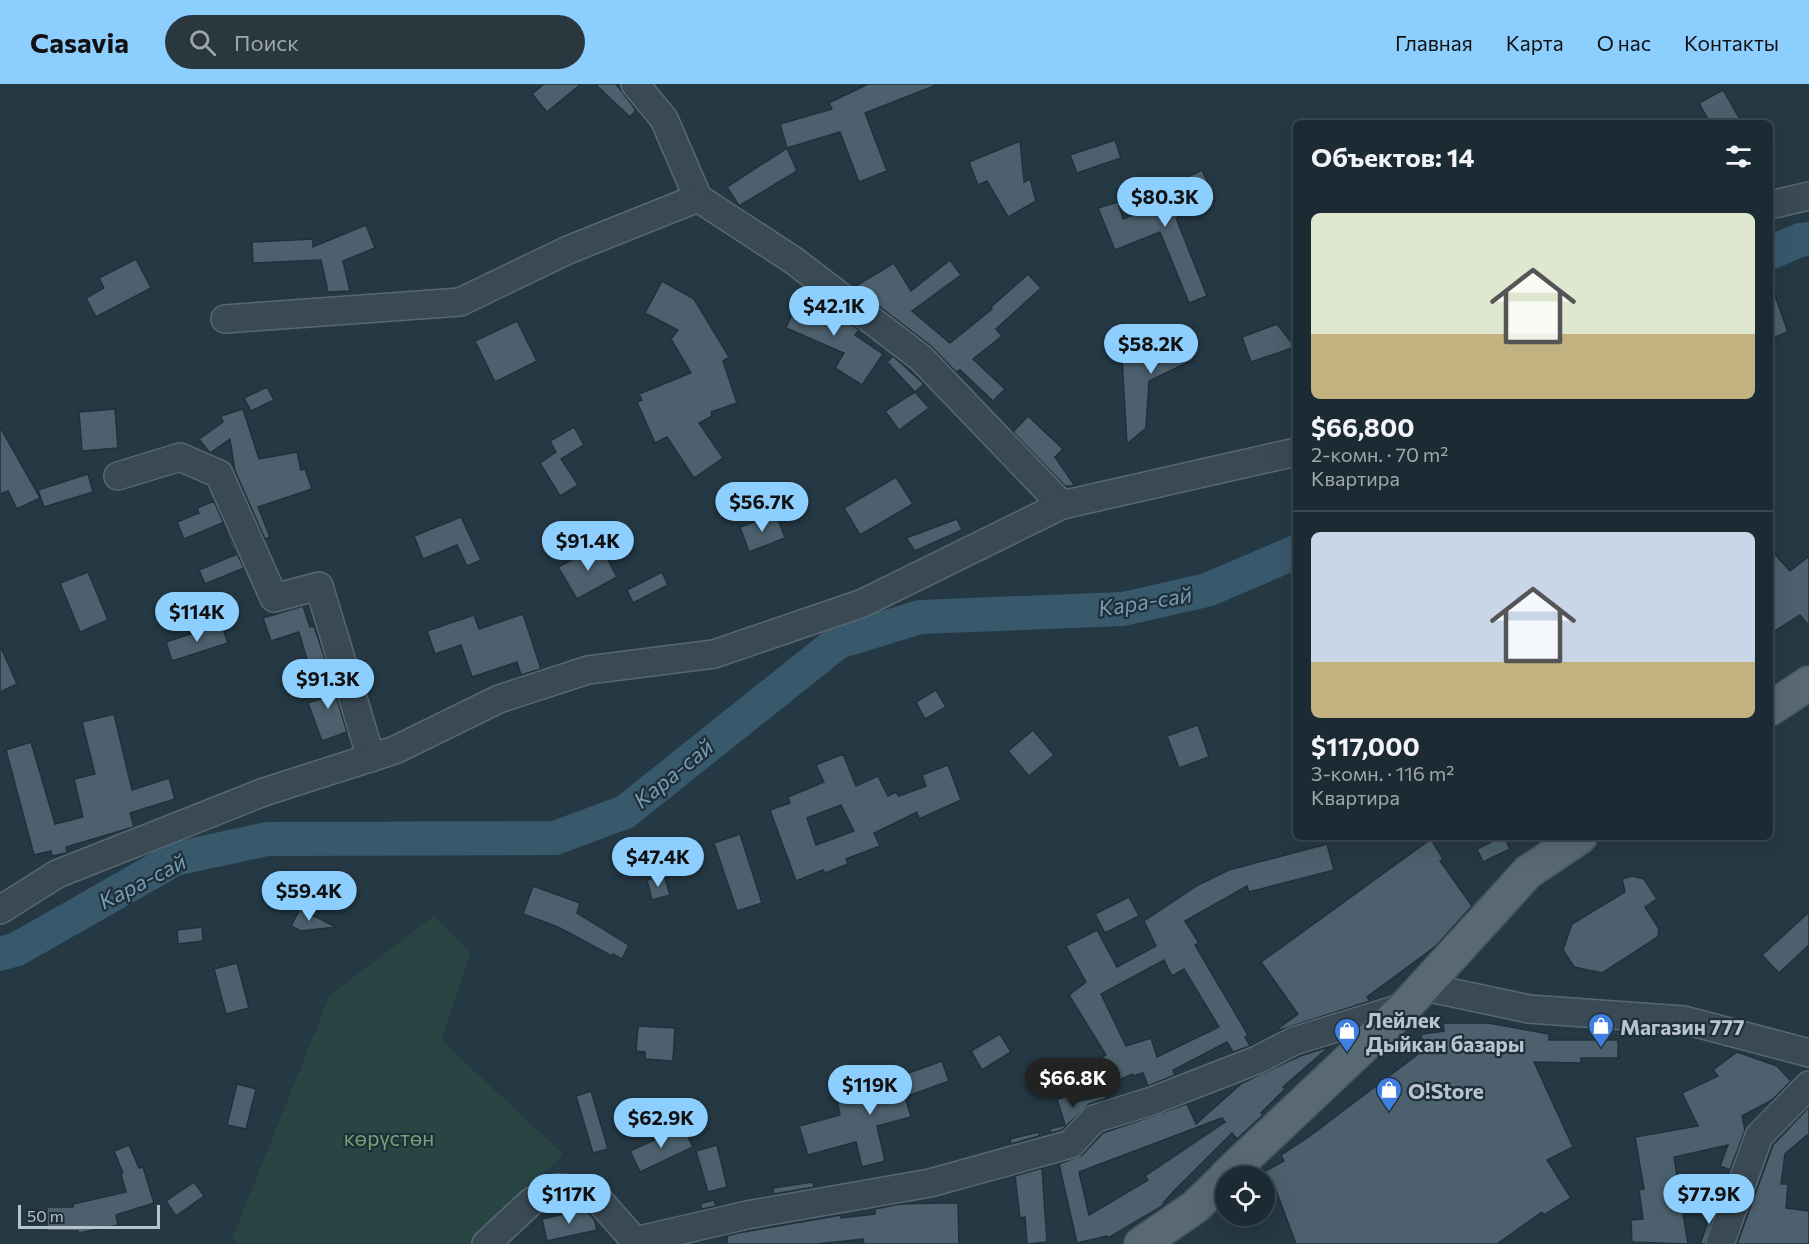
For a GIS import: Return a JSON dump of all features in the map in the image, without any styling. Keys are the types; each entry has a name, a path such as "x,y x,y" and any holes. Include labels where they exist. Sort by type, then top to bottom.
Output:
{"main road":[{"path":"1773,707 1809,682"},
{"path":"1237,1166 1415,997 1528,872 1576,840"},
{"path":"1141,1244 1195,1207 1215,1187"}],"street":[{"path":"635,84 664,119 698,198 793,260 921,358 1062,505"},
{"path":"1773,204 1809,196"},
{"path":"225,319 460,302 568,250 698,198"},
{"path":"0,910 57,874 264,792 395,750 499,699 588,670 714,654 863,603 1062,505 1293,453"},
{"path":"118,476 180,457 219,474 274,598 319,586 371,758"},
{"path":"486,1244 531,1202 557,1188 590,1190 635,1242 747,1215 930,1182 1071,1144 1094,1119 1163,1097 1257,1060 1293,1041 1415,997 1529,1009 1684,1020 1809,1053"},
{"path":"1720,1244 1759,1136 1809,1085"}],"green space":[{"name":"көрүстөн","path":"434,916 471,953 441,1040 563,1154 474,1244 241,1244 232,1239 330,995"}],"building":[{"path":"544,84 581,84 547,112 532,94"},
{"path":"595,84 616,84 636,110 630,117"},
{"path":"868,84 939,84 865,113 887,171 859,182 840,132 787,148 780,124 832,109 829,103"},
{"path":"1723,90 1740,120 1708,120 1699,103"},
{"path":"1115,140 1121,158 1077,173 1070,155"},
{"path":"1020,141 1024,182 1030,179 1036,201 1008,217 987,181 978,185 969,162"},
{"path":"787,148 797,171 739,206 727,187"},
{"path":"1202,170 1215,200 1176,218 1207,296 1189,303 1160,232 1115,250 1098,208 1118,202 1123,219 1179,197 1173,184"},
{"path":"366,225 375,248 343,261 350,291 328,292 321,260 253,263 252,242 313,239 313,247"},
{"path":"136,259 151,288 96,317 86,298 104,288 99,278"},
{"path":"950,260 961,275 912,311 950,343 992,309 991,307 1028,274 1041,288 996,329 1002,336 973,359 1005,389 993,401 960,370 956,372 931,346 854,287 894,263 911,291"},
{"path":"662,281 694,299 729,357 723,361 737,403 711,412 712,416 699,423 723,458 694,478 667,437 655,443 637,402 642,400 639,394 691,373 671,339 678,330 645,313"},
{"path":"803,289 859,330 855,335 883,354 862,385 835,368 844,353 786,328"},
{"path":"1773,290 1788,332 1773,338"},
{"path":"517,321 537,361 495,382 475,341"},
{"path":"1277,324 1293,344 1293,348 1251,362 1242,337"},
{"path":"1193,327 1193,360 1149,381 1146,428 1127,444 1122,358"},
{"path":"893,356 924,384 915,392 887,362"},
{"path":"267,387 274,400 251,411 244,398"},
{"path":"915,392 929,408 899,430 885,411"},
{"path":"115,409 118,448 82,451 79,412"},
{"path":"243,409 259,459 297,452 301,470 305,469 312,489 258,507 270,537 265,539 235,471 230,439 210,453 199,439 223,422 221,416"},
{"path":"1028,416 1063,449 1055,457 1075,486 1065,486 1013,432"},
{"path":"0,427 40,498 17,509 8,491 0,494"},
{"path":"574,427 584,445 561,459 578,485 560,496 540,463 556,452 550,441"},
{"path":"88,474 93,492 44,507 38,490"},
{"path":"896,477 913,504 860,535 844,508"},
{"path":"214,501 236,551 234,552 222,523 184,539 177,522 199,513 197,508"},
{"path":"776,514 785,538 749,552 740,527"},
{"path":"461,517 481,560 467,566 457,545 423,559 414,536"},
{"path":"957,519 962,530 915,551 906,538"},
{"path":"600,545 617,577 577,599 558,567"},
{"path":"1773,552 1790,571 1809,556 1809,626 1800,615 1773,632"},
{"path":"237,554 244,568 205,584 199,570"},
{"path":"88,572 108,620 80,632 60,583"},
{"path":"662,572 668,585 633,603 627,590"},
{"path":"303,606 310,627 314,626 327,665 310,670 299,632 271,641 263,618"},
{"path":"523,614 541,669 521,675 517,662 472,677 461,645 435,654 427,631 474,615 479,629"},
{"path":"221,624 228,643 172,661 166,642"},
{"path":"0,645 17,684 0,692"},
{"path":"327,666 347,732 322,741 308,703 326,697 317,669"},
{"path":"936,690 946,707 925,719 916,702"},
{"path":"114,714 132,790 169,778 175,799 130,813 134,827 66,847 67,853 52,856 51,851 34,855 6,750 31,742 55,824 83,817 74,779 95,774 82,722"},
{"path":"1198,725 1209,757 1179,768 1167,736"},
{"path":"1033,730 1054,755 1029,776 1008,751"},
{"path":"843,754 856,786 878,776 888,796 896,792 899,796 926,786 922,775 948,765 961,800 919,819 917,812 874,833 880,846 846,859 848,864 825,873 823,870 796,881 770,810 790,803 788,797 824,782 816,765","holes":["841,805 854,831 816,845 807,818"]},
{"path":"740,834 762,903 737,911 714,843"},
{"path":"1430,840 1443,859 1440,861 1472,906 1436,946 1367,997 1370,1001 1280,1030 1279,1028 1298,1014 1261,962"},
{"path":"1495,840 1506,840 1510,849 1483,862 1477,849"},
{"path":"1327,844 1334,870 1249,892 1247,886 1185,921 1199,943 1195,945 1248,1035 1245,1037 1250,1046 1233,1052 1227,1042 1173,1070 1175,1075 1148,1086 1143,1073 1133,1076 1132,1074 1104,1087 1093,1062 1106,1055 1069,995 1086,982 1066,946 1097,930 1117,967 1156,946 1144,921 1198,885 1229,870","holes":["1164,960 1172,976 1184,969 1219,1027 1157,1057 1151,1038 1126,1046 1101,994"]},
{"path":"664,875 670,895 652,900 647,880"},
{"path":"1632,876 1644,879 1657,899 1645,907 1659,929 1658,937 1602,973 1574,967 1563,950 1572,924 1625,892 1622,879"},
{"path":"533,886 580,903 577,913 629,945 622,959 558,927 523,914"},
{"path":"1129,897 1139,916 1105,933 1095,914"},
{"path":"300,909 336,927 301,931 291,926"},
{"path":"1809,912 1809,945 1779,973 1762,955"},
{"path":"202,927 203,941 178,944 177,930"},
{"path":"237,963 249,1008 226,1014 214,969"},
{"path":"1443,1023 1488,1023 1549,1034 1549,1040 1618,1040 1618,1058 1581,1058 1581,1063 1534,1062 1573,1147 1547,1160 1571,1198 1544,1215 1542,1212 1497,1244 1296,1244 1275,1188 1275,1166 1284,1161 1281,1155 1310,1136 1418,1054 1422,1034 1444,1031"},
{"path":"638,1026 675,1028 673,1061 645,1059 645,1052 636,1051"},
{"path":"1000,1034 1011,1052 982,1070 971,1051"},
{"path":"1329,1047 1283,1087 1285,1089 1261,1113 1263,1115 1237,1139 1232,1133 1173,1192 1163,1203 1164,1205 1108,1238 1107,1236 1077,1243 1059,1164 1082,1155 1103,1133 1187,1104 1196,1124 1242,1083 1300,1056","holes":["1222,1118 1225,1122 1145,1176 1148,1180 1089,1215 1079,1172"]},
{"path":"1737,1052 1777,1066 1791,1081 1772,1100 1742,1116 1745,1130 1730,1170 1720,1166 1728,1145 1674,1157 1688,1244 1632,1242 1631,1220 1643,1219 1639,1190 1644,1189 1635,1137 1698,1126 1682,1093 1718,1076 1713,1070"},
{"path":"942,1061 949,1081 905,1097 911,1117 877,1126 885,1161 862,1167 856,1142 808,1155 799,1126 840,1115 837,1100 894,1086 892,1079"},
{"path":"237,1084 256,1089 246,1129 227,1125"},
{"path":"591,1091 608,1149 593,1153 576,1096"},
{"path":"1074,1094 1076,1102 1105,1095 1106,1099 1089,1104 1062,1130 1051,1133 1050,1129 1065,1125 1057,1099"},
{"path":"1809,1107 1809,1138 1807,1135 1785,1154 1781,1184 1788,1184 1786,1208 1809,1211 1809,1244 1737,1244 1773,1145"},
{"path":"683,1127 693,1147 640,1172 630,1151"},
{"path":"1039,1132 1039,1136 1011,1144 1010,1139"},
{"path":"129,1145 139,1168 143,1167 154,1203 116,1215 118,1225 79,1233 78,1231 47,1231 47,1207 73,1207 73,1204 126,1192 121,1174 123,1173 114,1151"},
{"path":"717,1145 727,1187 708,1192 696,1151"},
{"path":"1042,1168 1047,1242 1027,1244 1025,1217 1020,1218 1015,1176"},
{"path":"194,1182 204,1196 176,1216 166,1201"},
{"path":"813,1182 814,1187 774,1194 773,1188"},
{"path":"714,1200 716,1206 702,1209 700,1204"},
{"path":"958,1203 959,1244 864,1244 863,1239 817,1244 727,1244 727,1236 738,1233 841,1215 841,1218 875,1214 875,1209 900,1204"},
{"path":"1715,1203 1718,1204 1705,1244 1700,1244"},
{"path":"585,1209 594,1219 597,1230 547,1241 542,1219"}],"waterway":[{"name":"Кара-сай","path":"1773,252 1800,240 1809,239"},
{"name":"Кара-сай","path":"0,954 17,949 175,859 267,839 555,838 625,812 838,642 920,617 1123,609 1207,590 1293,553"}],"place":[{"name":"Магазин 777","path":"1601,1049"},
{"name":"Лейлек Дыйкан базары","path":"1347,1054"},
{"name":"O!Store","path":"1389,1113"}]}
